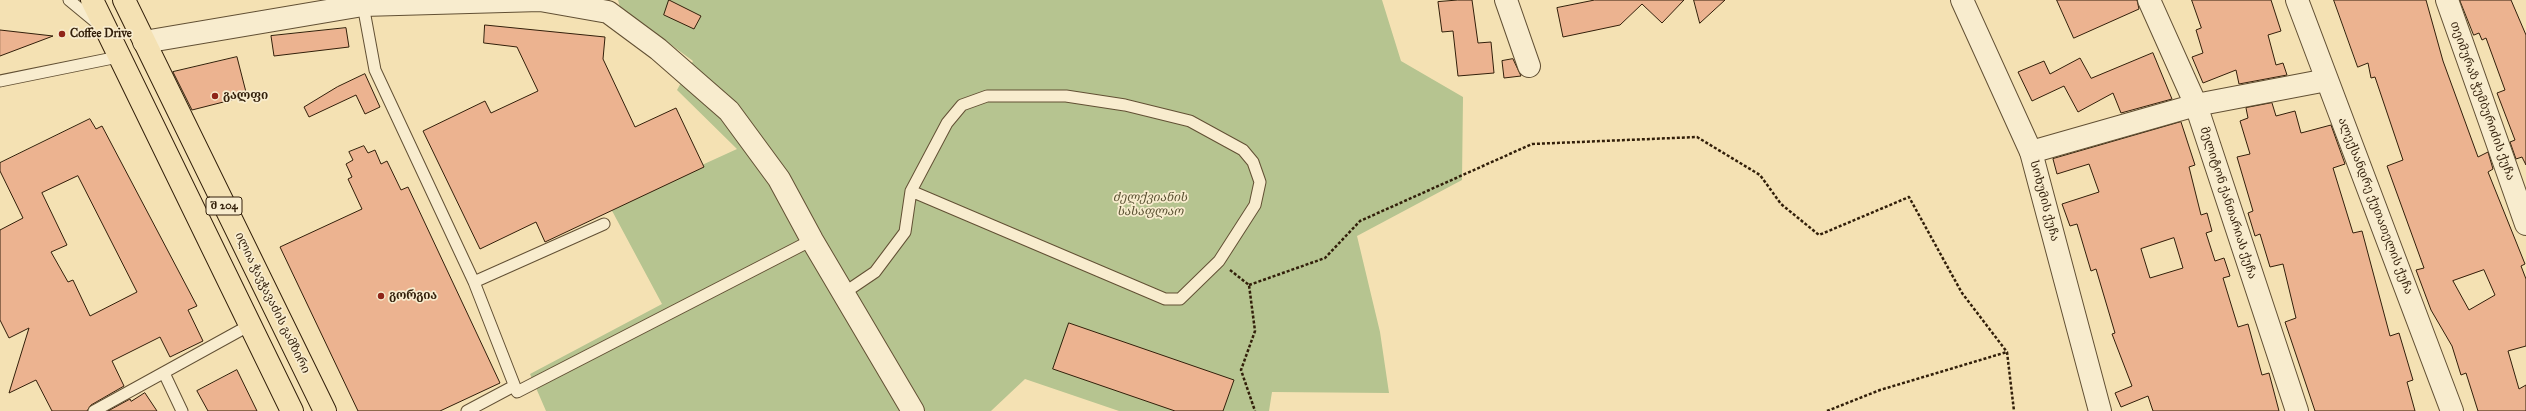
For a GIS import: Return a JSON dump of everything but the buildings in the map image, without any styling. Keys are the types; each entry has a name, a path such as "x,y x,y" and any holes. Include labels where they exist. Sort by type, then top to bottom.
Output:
{"main road":[{"name":"შ 204","path":"92,0 118,57 292,411"},
{"name":"ილია ჭავჭავაძის გამზირი","path":"124,0 326,411"}],"street":[{"path":"144,42 363,5 540,0 608,12 658,49 729,112 779,179 812,240 913,411"},
{"path":"1506,0 1529,66"},
{"name":"სოხუმის ქუჩა","path":"1962,0 2030,152 2100,411"},
{"name":"მელიტონ ქანთარიას ქუჩა","path":"2149,0 2196,105 2296,411"},
{"name":"ალექსანდრე ქუთათელის ქუჩა","path":"2297,0 2452,411"},
{"name":"თეიმურაზ ჭუმბურიძის ქუჩა","path":"2446,0 2526,221"},
{"path":"2030,152 2196,105 2327,80"}],"lane":[{"path":"69,0 106,31"},
{"path":"363,5 375,70 474,282 517,392 812,240"},
{"path":"0,81 118,57"},
{"path":"844,293 875,272 905,232 911,191 947,122 962,104 987,96 1066,96 1125,105 1190,121 1243,150 1253,162 1260,182 1255,205 1219,261 1180,299 1166,299 911,191"},
{"path":"474,282 604,224"},
{"path":"94,411 250,325"},
{"path":"164,373 182,411"},
{"path":"467,411 514,386"}],"path":[{"path":"1249,285 1325,258 1360,222 1532,144 1697,137 1760,175 1781,204 1819,235 1909,197 1962,293 2007,352 2014,411"},
{"path":"1219,261 1249,285 1255,330 1241,370 1255,411"},
{"path":"1826,411 1880,390 2007,352"}],"green space":[{"name":"ძელქვიანის სასაფლაო","path":"618,0 1382,0 1401,61 1463,97 1462,180 1357,236 1380,332 1389,393 1272,392 1269,411 1119,411 1025,379 991,411 546,411 530,374 662,304 610,207 737,149 677,90 693,61 620,7"}],"place":[{"name":"Coffee Drive","path":"62,34"},
{"name":"გალფი","path":"215,96"},
{"name":"გორგია","path":"381,296"}]}
